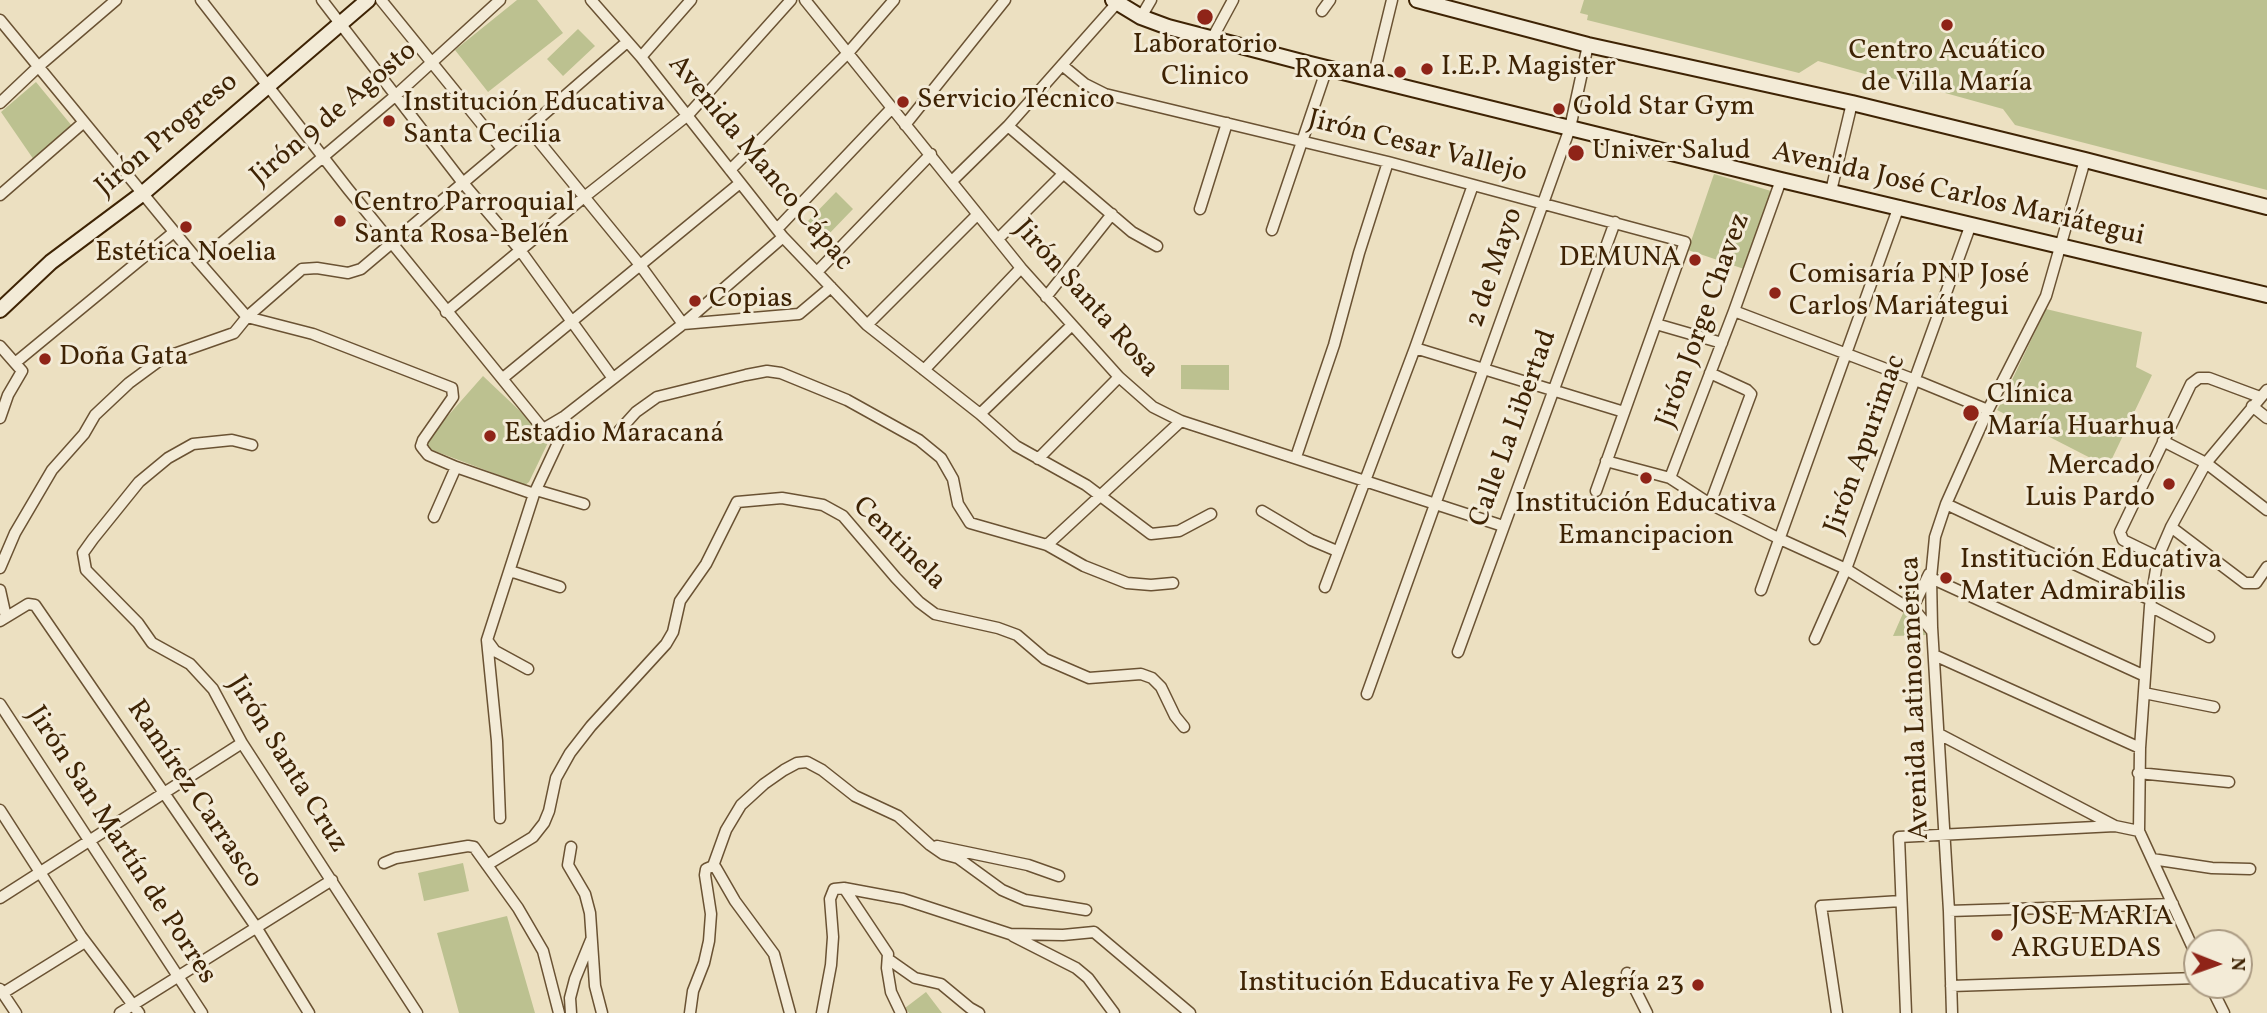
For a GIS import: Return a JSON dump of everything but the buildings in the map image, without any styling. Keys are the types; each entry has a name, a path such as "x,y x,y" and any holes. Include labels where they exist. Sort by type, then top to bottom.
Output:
{"street":[{"path":"0,103 38,66 116,0"},
{"path":"201,0 446,312 543,429 565,416 683,324 780,233 891,109"},
{"path":"322,0 463,183 520,250 612,377"},
{"name":"Jirón Progreso","path":"0,310 51,262 142,194 368,0"},
{"path":"381,0 502,149"},
{"name":"Jirón 9 de Agosto","path":"199,262 395,96 500,0"},
{"name":"Avenida Manco Cápac","path":"592,0 688,115 780,233 867,325 980,414 1016,446 1086,485 1152,534 1180,531 1211,514"},
{"path":"641,58 691,0"},
{"path":"446,312 688,115 791,0"},
{"name":"Jirón Santa Rosa","path":"805,0 1046,298 1119,377 1153,407 1181,421 1503,526"},
{"path":"730,170 848,53 894,0"},
{"path":"905,125 1005,0"},
{"path":"1141,17 1151,0"},
{"path":"1213,37 1234,0"},
{"path":"1322,11 1330,0"},
{"path":"1373,78 1392,0"},
{"path":"1417,0 1588,45 1852,103 2267,207"},
{"path":"952,181 1008,126 1115,1"},
{"name":"Avenida José Carlos Mariátegui","path":"1115,1 1141,17 1168,27 1327,68 1781,180 2267,295"},
{"path":"0,20 247,317 313,334 452,388 453,397 423,440 421,446 428,455 456,467 535,492 584,504"},
{"path":"0,568 32,500 52,470 84,434 96,415 128,383 163,358 234,333 247,317 302,269 355,272 392,244 626,42"},
{"name":"2 de Mayo","path":"1367,694 1570,128 1588,45"},
{"name":"Jirón Cesar Vallejo","path":"1062,65 1085,84 1105,94 1388,162 1685,242 1656,324"},
{"path":"1272,230 1327,68"},
{"path":"1831,191 1852,103"},
{"path":"0,195 84,122"},
{"path":"1199,209 1227,123"},
{"path":"1008,126 1132,232 1157,246"},
{"path":"528,128 640,265 683,324"},
{"path":"817,272 931,154"},
{"name":"Avenida Latinoamerica","path":"1952,1013 1933,632 1932,572 1935,537 1946,504 1988,410 2046,296 2085,160"},
{"path":"1296,457 1334,345 1388,162"},
{"path":"998,239 1063,174"},
{"name":"Jirón Jorge Chavez","path":"1670,478 1781,180"},
{"path":"503,378 740,183"},
{"name":"2 de Mayo","path":"1325,587 1473,185"},
{"path":"1761,590 1899,206"},
{"path":"1046,298 1112,214"},
{"path":"867,325 977,215"},
{"name":"Calle La Libertad","path":"1458,652 1615,222"},
{"name":"Jirón Apurimac","path":"1815,639 1846,569 1971,224"},
{"path":"0,418 19,367 174,232"},
{"path":"924,370 1021,268"},
{"path":"683,324 799,314 831,287"},
{"path":"1734,311 1988,410"},
{"path":"1596,491 1656,324 1722,343"},
{"path":"980,414 1072,325"},
{"path":"0,346 19,367"},
{"path":"1415,348 1624,412"},
{"path":"618,432 636,412 657,397 746,375 767,371 781,373 847,400 919,440 941,458 953,479 958,504 970,523 1047,545 1084,566 1127,583 1173,583"},
{"path":"1710,373 1751,394 1710,504"},
{"path":"1038,459 1119,377"},
{"path":"2158,557 2126,542 2121,536 2121,528 2191,384 2199,378 2263,394 2206,463 2171,527 2158,557 2150,603 2138,773 2139,831 2184,929"},
{"path":"2252,406 2267,418"},
{"path":"500,818 487,640 535,492 564,430 565,416"},
{"path":"1047,545 1181,421"},
{"name":"Jirón Santa Cruz","path":"252,445 232,440 193,444 168,458 139,481 93,539 83,553 86,570 138,623 152,643 190,664 213,689 242,743 417,1013"},
{"path":"2163,441 2206,463 2267,510"},
{"path":"1606,461 1670,478 1710,504 1846,569 1922,617 1933,632"},
{"path":"434,517 456,467"},
{"name":"Centinela","path":"487,864 533,837 544,823 550,811 555,778 570,753 666,644 673,632 680,601 706,564 737,502 782,498 823,505 843,516 855,527 896,578 934,614 998,628 1017,635 1045,659 1089,678 1141,674 1152,678 1161,687 1175,716 1184,727"},
{"path":"1946,504 2150,603 2208,637"},
{"path":"1262,511 1311,540 1337,551"},
{"path":"2171,527 2245,583 2258,581 2267,567"},
{"path":"510,571 560,587"},
{"path":"1904,605 1912,604 1919,597 1932,572 2145,676"},
{"path":"0,590 3,619"},
{"name":"Ramírez Carrasco","path":"3,619 29,604 35,605 256,927 309,1013"},
{"path":"487,640 495,651 527,668"},
{"path":"1934,655 2140,748"},
{"path":"2144,693 2214,706"},
{"name":"Jirón San Martín de Porres","path":"0,704 202,1013"},
{"path":"1939,734 2115,827"},
{"path":"0,898 242,743"},
{"path":"690,1013 693,991 709,942 711,914 706,870 713,866 726,830 741,805 764,784 797,763 815,765 855,796 898,816 930,845 943,854 958,858 1002,890 1025,900 1086,910"},
{"path":"2138,773 2230,782"},
{"path":"0,810 85,942 136,1009"},
{"path":"1906,1013 1899,837 2115,827 2139,831"},
{"path":"930,845 1028,865 1059,876"},
{"path":"384,863 396,858 474,847 531,929 543,951 559,1013"},
{"path":"571,847 568,865 585,894 593,936 595,986 602,1013"},
{"path":"2152,859 2212,868 2250,869"},
{"path":"713,866 774,954 787,1010"},
{"path":"120,1013 136,1009 178,976 332,880"},
{"path":"844,888 888,954 891,992 901,1013"},
{"path":"821,1013 831,965 833,937 830,899 834,889 844,888 903,899 1010,934 1076,968 1088,978 1114,1013"},
{"path":"1838,1013 1821,906 1902,901"},
{"path":"1949,911 2173,904"},
{"path":"1010,934 1063,935 1094,932 1190,1013"},
{"path":"571,1013 570,998 575,979 593,936"},
{"path":"16,1013 1,991 85,942"},
{"path":"888,959 915,978 941,984 970,1009 979,1013"},
{"path":"1627,973 1647,1013"},
{"path":"1951,986 2183,978"}],"green space":[{"path":"517,0 537,0 563,33 488,92 455,50"},
{"path":"1584,0 2267,0 2267,190 2015,125 2003,109 1873,73 1872,76 1818,61 1799,73 1587,20 1588,15 1580,13"},
{"path":"578,29 595,46 563,76 547,59"},
{"path":"36,82 72,126 34,160 1,112"},
{"path":"1714,174 1771,191 1744,269 1688,250"},
{"path":"836,192 853,209 825,238 808,221"},
{"path":"2046,309 2142,332 2136,367 2152,375 2108,467 1997,410 2013,383 2011,382"},
{"path":"1181,365 1229,365 1229,390 1181,389"},
{"name":"Estadio Maracaná","path":"483,376 539,429 553,426 555,428 529,482 525,485 424,447 424,443"},
{"path":"1904,611 1922,625 1926,635 1893,636"},
{"path":"463,863 469,891 424,901 418,873"},
{"path":"507,916 535,1013 459,1013 437,933"},
{"path":"926,992 942,1013 909,1013 905,1008"}],"place":[{"name":"Laboratorio Clinico","path":"1205,17"},
{"name":"Centro Acuático de Villa María","path":"1947,25"},
{"name":"I.E.P. Magister","path":"1427,69"},
{"name":"Roxana","path":"1400,72"},
{"name":"Servicio Técnico","path":"903,102"},
{"name":"Gold Star Gym","path":"1559,109"},
{"name":"Institución Educativa Santa Cecilia","path":"389,121"},
{"name":"Univer Salud","path":"1576,153"},
{"name":"Centro Parroquial Santa Rosa-Belén","path":"340,221"},
{"name":"Estética Noelia","path":"186,227"},
{"name":"DEMUNA","path":"1695,260"},
{"name":"Comisaría PNP José Carlos Mariátegui","path":"1775,293"},
{"name":"Copias","path":"695,301"},
{"name":"Doña Gata","path":"45,359"},
{"name":"Clínica María Huarhua","path":"1971,413"},
{"name":"Estadio Maracaná","path":"490,436"},
{"name":"Institución Educativa Emancipacion","path":"1646,478"},
{"name":"Mercado Luis Pardo","path":"2169,484"},
{"name":"Institución Educativa Mater Admirabilis","path":"1946,578"},
{"name":"JOSE MARIA ARGUEDAS","path":"1997,935"},
{"name":"Institución Educativa Fe y Alegría 23","path":"1698,985"}]}
